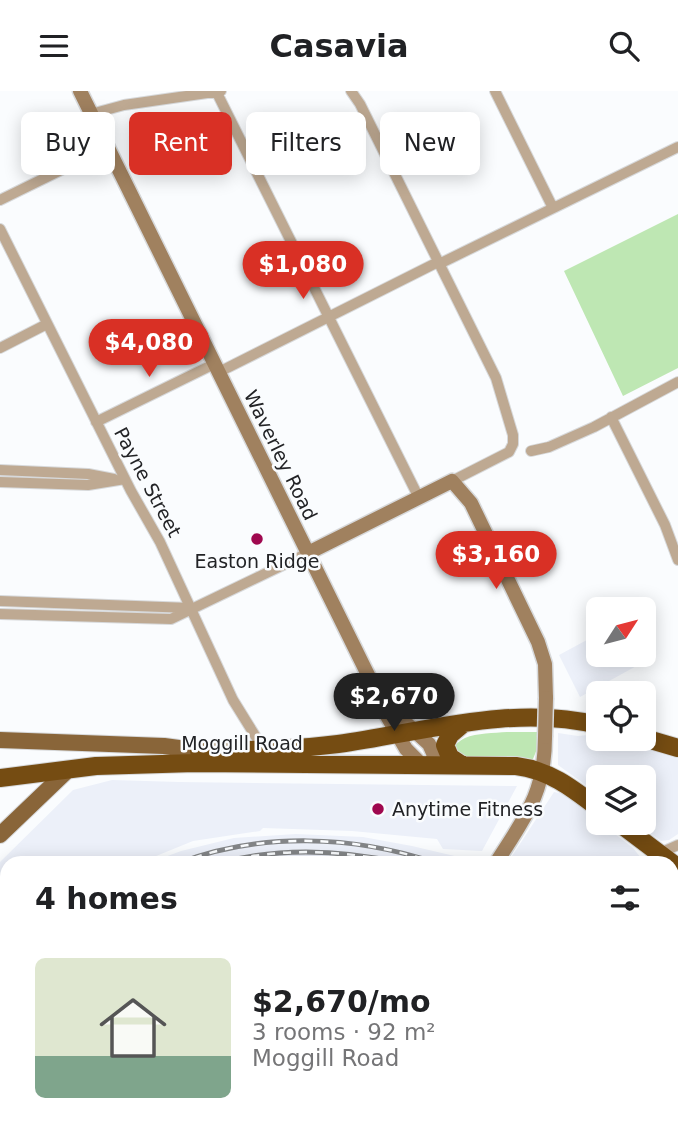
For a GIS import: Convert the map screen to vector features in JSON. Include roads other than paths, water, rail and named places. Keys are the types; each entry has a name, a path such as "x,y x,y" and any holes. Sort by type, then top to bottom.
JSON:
{"highway":[{"name":"Moggill Road","path":"0,766 154,753 264,750 357,741 464,724 534,717 586,723"},
{"path":"461,765 450,757 445,745 451,734 464,724"},
{"path":"656,742 678,748"},
{"name":"Moggill Road","path":"0,778 96,766 195,763 516,766 543,772 586,799"},
{"path":"635,835 663,856"}],"main road":[{"name":"Moggill Road","path":"0,740 164,746 201,751"},
{"path":"0,835 69,769"}],"street":[{"name":"Waverley Road","path":"80,91 90,112"},
{"path":"98,112 124,105 218,91 419,498"},
{"path":"0,614 166,620 173,618 507,453 513,444 513,435 496,378 360,104 351,91"},
{"path":"357,91 360,104"},
{"path":"495,91 552,208"},
{"path":"96,422 328,318 678,147"},
{"name":"Waverley Road","path":"115,161 373,685 378,701 406,732 432,749 434,758 426,764 408,751 406,732 373,685"},
{"path":"0,200 51,175"},
{"name":"Payne Street","path":"0,229 96,422 121,479 160,542 210,652 264,750"},
{"path":"0,348 47,324"},
{"path":"531,451 553,446 678,382"},
{"path":"611,417 665,525 678,560"},
{"path":"0,470 88,474 121,479"},
{"path":"0,482 88,485 121,479"},
{"path":"452,481 471,503 538,642 545,664 543,772 529,811 500,856"},
{"path":"665,525 678,542"},
{"path":"0,601 191,608"},
{"path":"357,741 378,725 378,701"}],"railway":[{"path":"201,856 242,846 307,841 373,847 412,856"},
{"path":"254,856 310,852 362,856"}],"place":[{"name":"Easton Ridge","path":"257,539"},
{"name":"Anytime Fitness","path":"378,809"}]}
